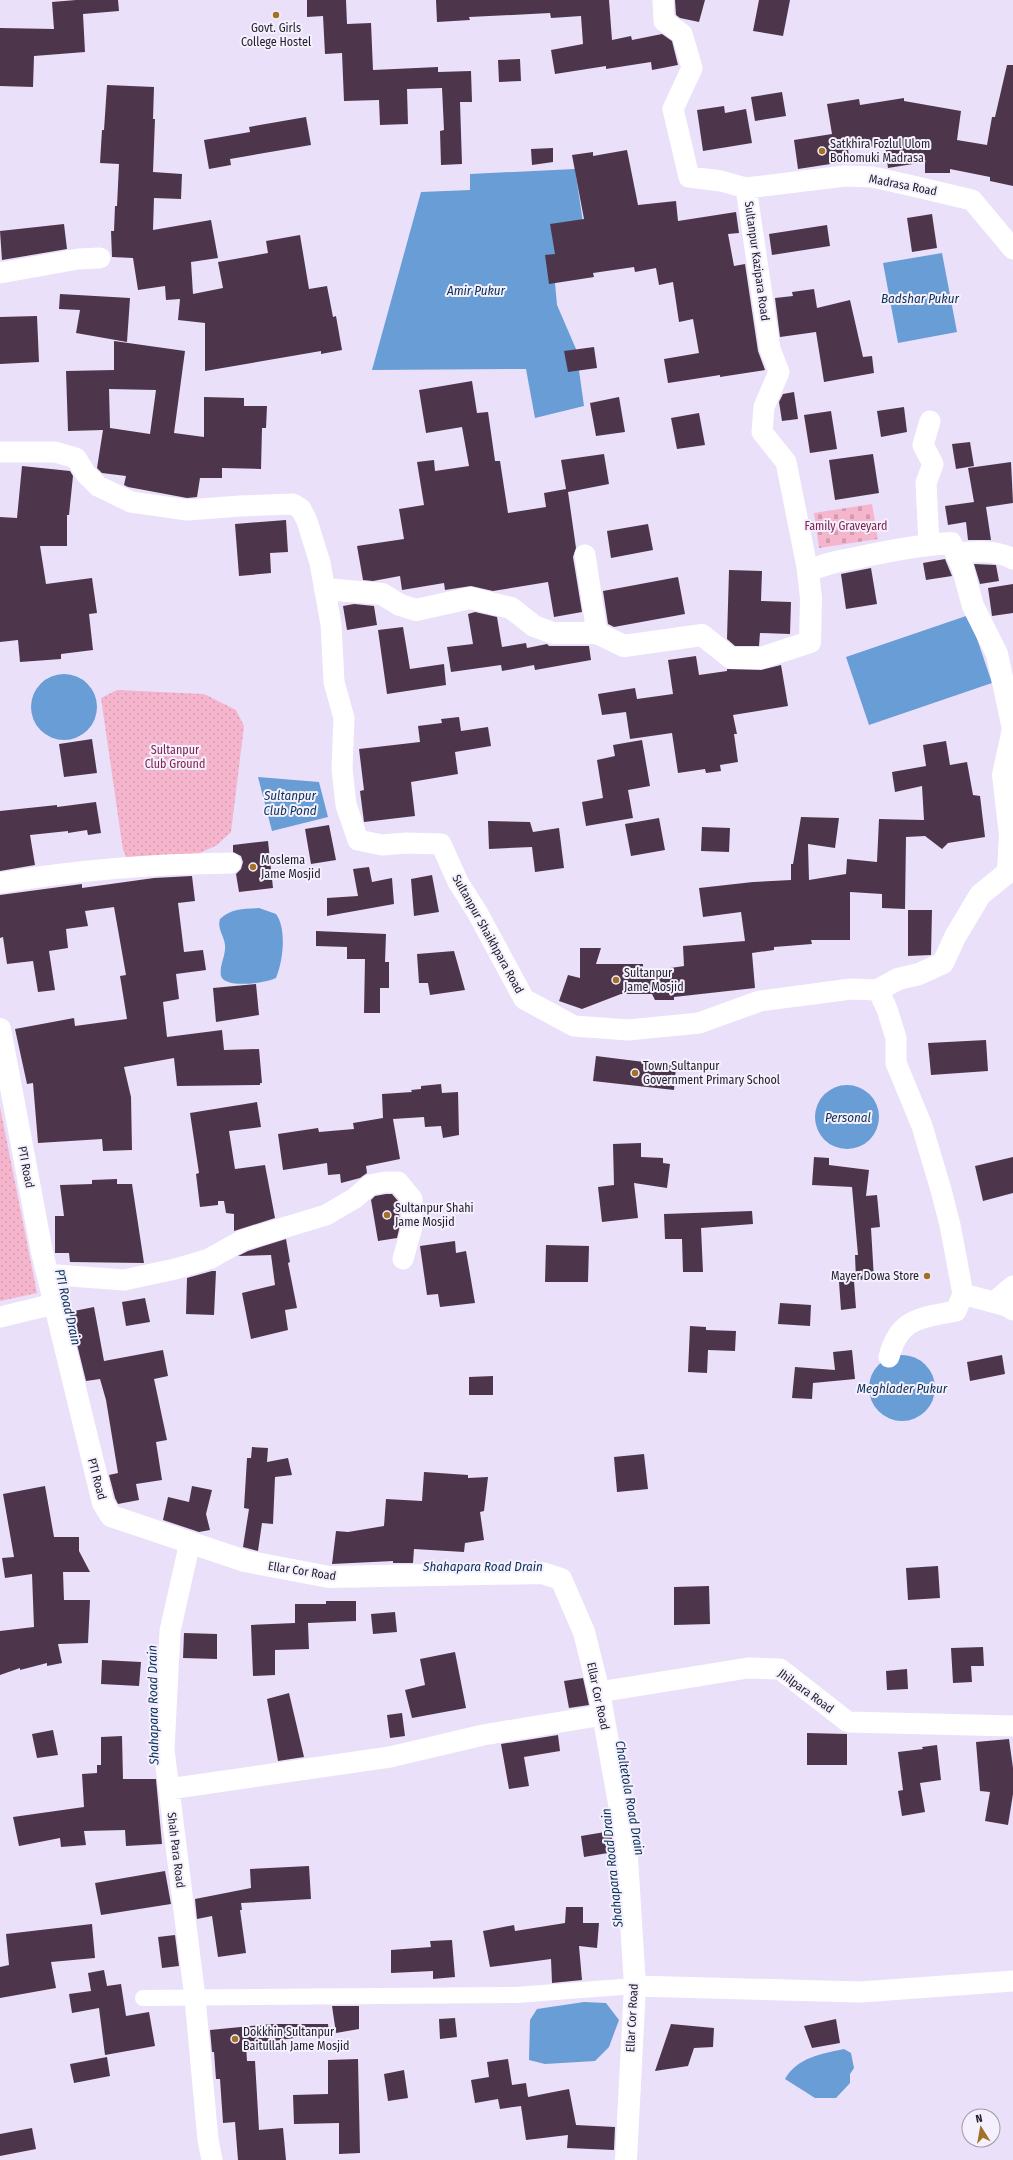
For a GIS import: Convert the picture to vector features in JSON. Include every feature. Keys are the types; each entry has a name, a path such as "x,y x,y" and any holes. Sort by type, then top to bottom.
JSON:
{"main road":[{"path":"324,589 382,594 400,605 416,610 470,598 511,608 534,626 553,633 597,633 624,646 702,635 731,658 761,658 810,642 811,598 808,572 830,563 929,544 951,543 956,553 974,606 997,654 1013,729 1003,775 1010,835 1008,872 980,895 955,937 943,963 919,974 898,979 878,990"},
{"name":"PTI Road","path":"0,1029 54,1304 103,1503 111,1516 245,1561"},
{"name":"Ellar Cor Road","path":"245,1561 329,1577 542,1573 561,1579 584,1632 598,1692 626,1842 634,1986 626,2160"}],"street":[{"name":"Sultanpur Kazipara Road","path":"663,0 664,21 682,34 692,68 672,109 689,178 722,181 746,188 770,349 779,372 764,407 762,432 786,462 808,572"},
{"name":"Madrasa Road","path":"746,188 844,176 873,178 917,186 972,200 1013,249"},
{"path":"0,273 78,259 100,258"},
{"path":"929,544 926,483 933,464 923,445 930,421"},
{"name":"Sultanpur Shaikhpara Road","path":"0,452 55,452 76,458 86,474 98,486 131,502 187,510 294,504 302,510 320,563 331,624 334,682 344,718 342,769 346,805 358,840 382,845 406,843 441,844 458,882 477,912 524,999 574,1026 628,1030 699,1023 760,1001 851,989 878,990"},
{"path":"956,553 987,551 1001,553 1013,559"},
{"path":"585,555 597,633"},
{"path":"0,883 46,876 190,864 231,863"},
{"path":"878,990 887,1009 896,1038 896,1062 922,1126 941,1190 950,1224 963,1294 956,1312 914,1320 902,1331 892,1346 889,1356"},
{"path":"48,1276 57,1275 124,1280 175,1269 209,1259 243,1240 326,1215 355,1198 370,1185 385,1182 398,1182 412,1199 412,1227 403,1259"},
{"path":"994,1302 1013,1286"},
{"path":"963,1294 1007,1306 1013,1310"},
{"path":"0,1317 54,1304"},
{"name":"Shah Para Road","path":"190,1542 170,1631 164,1750 195,1998 208,2140 212,2160"},
{"name":"Jhilpara Road","path":"598,1692 748,1668 780,1669 848,1722 1013,1726"},
{"path":"168,1789 390,1758 483,1735 602,1715"},
{"path":"144,1998 516,1995 634,1986 861,1992 1013,1981"}],"green space":[{"name":"Family Graveyard","path":"872,504 878,539 819,548 814,513"},
{"name":"Sultanpur Club Ground","path":"117,690 204,694 236,710 244,726 231,832 217,845 198,854 129,862 123,850 101,698"},
{"path":"0,1107 37,1293 0,1301"}],"water":[{"name":"Amir Pukur","path":"575,169 584,229 554,272 557,305 576,349 584,406 535,418 526,369 372,370 421,192 470,190 470,174"},
{"name":"Badshar Pukur","path":"942,253 957,332 898,343 883,263"},
{"path":"969,615 992,683 869,725 846,657"},
{"path":"64,674 77,676 87,684 95,694 97,707 95,720 87,730 77,738 64,740 51,738 41,730 33,720 31,707 33,694 41,684 51,676"},
{"name":"Sultanpur Club Pond","path":"258,777 319,782 328,817 272,831"},
{"path":"259,908 276,914 282,928 282,954 276,978 264,982 246,984 238,984 224,980 221,976 221,972 225,945 219,926 220,919 224,915 233,911"},
{"name":"Personal","path":"841,1085 853,1085 870,1094 877,1105 879,1117 877,1129 870,1140 853,1149 841,1149 829,1144 820,1135 815,1123 815,1111 820,1099 829,1090"},
{"name":"Meghlader Pukur","path":"895,1355 909,1355 921,1360 930,1369 935,1381 933,1401 926,1412 909,1421 895,1421 883,1416 874,1407 869,1395 869,1381 874,1369 883,1360"},
{"path":"584,2002 606,2003 619,2020 609,2047 595,2061 545,2064 529,2060 530,2020 537,2009"},
{"path":"844,2049 851,2053 854,2068 850,2074 850,2083 836,2098 815,2098 785,2079 796,2066 803,2061 819,2055"}],"building":[{"path":"76,0 118,0 119,11 83,14 85,52 34,56 33,87 0,86 0,28 54,29 52,2"},
{"path":"307,0 346,0 347,24 371,23 373,70 438,67 438,72 471,71 472,102 460,102 462,164 441,165 440,131 444,130 442,88 407,89 408,124 380,125 379,100 344,101 342,53 325,54 323,16 307,17"},
{"path":"436,0 609,0 612,40 631,36 632,40 662,34 672,41 678,65 652,70 651,62 606,69 606,66 555,74 551,50 583,44 581,16 551,18 550,13 469,17 470,20 437,22"},
{"path":"675,0 705,0 699,22 680,18 676,15"},
{"path":"759,0 790,0 783,36 753,31"},
{"path":"520,59 521,81 499,82 498,60"},
{"path":"1007,65 1013,65 1013,186 990,181 990,177 950,169 950,173 925,173 925,162 888,168 885,145 848,150 850,161 798,169 794,140 832,134 827,104 859,99 860,105 904,98 904,101 961,111 957,140 987,145 992,117 995,117"},
{"path":"107,85 154,87 153,119 155,119 153,172 182,174 181,199 154,198 153,230 211,220 218,258 191,262 193,294 223,288 218,262 268,253 266,241 300,235 309,289 327,286 333,317 336,316 342,350 321,354 321,351 205,371 205,323 178,320 180,299 166,300 165,286 138,290 133,258 112,257 111,231 114,231 115,206 117,206 119,164 100,163"},
{"path":"782,92 786,116 755,121 751,97"},
{"path":"724,106 725,113 746,109 752,143 703,151 697,110"},
{"path":"306,117 311,145 230,159 231,165 209,169 204,140 250,132 249,127"},
{"path":"553,148 553,162 532,165 531,149"},
{"path":"627,150 638,205 676,201 678,221 736,212 739,233 728,234 734,266 745,264 758,351 765,370 668,383 664,359 699,353 693,319 679,322 673,282 659,285 656,268 635,272 634,267 593,273 594,277 549,284 545,255 555,254 550,224 584,219 572,155 593,152 593,156"},
{"path":"932,214 937,248 912,252 907,218"},
{"path":"64,224 67,249 2,260 0,231"},
{"path":"827,225 830,246 772,255 769,234"},
{"path":"814,289 817,308 850,300 863,357 872,356 874,373 824,382 816,332 780,337 775,298 793,296 792,292"},
{"path":"60,294 130,298 127,342 76,333 80,310 59,309"},
{"path":"37,316 39,362 0,364 0,317"},
{"path":"114,341 185,351 174,433 204,437 204,397 244,398 244,406 267,406 266,428 262,428 261,469 222,468 222,478 200,478 197,497 187,498 128,487 124,485 126,476 102,473 97,468 103,430 68,431 66,371 114,370","holes":["109,389 156,390 150,434 110,428"]},
{"path":"594,347 597,368 568,372 564,351"},
{"path":"472,381 477,413 488,412 495,461 500,461 508,513 546,507 544,493 566,489 561,460 604,454 609,484 568,492 576,548 573,557 582,612 554,617 548,582 493,591 471,586 445,590 444,583 402,590 400,576 373,581 363,580 357,546 404,539 399,509 424,505 417,462 434,460 435,471 469,466 462,427 426,433 419,390"},
{"path":"794,392 798,419 782,421 779,402 783,394"},
{"path":"619,397 625,432 596,436 590,403"},
{"path":"904,407 907,432 881,437 877,411"},
{"path":"831,411 837,449 810,453 804,415"},
{"path":"699,413 705,445 677,449 671,418"},
{"path":"970,442 974,466 956,469 952,444"},
{"path":"873,454 879,493 835,500 829,460"},
{"path":"1011,462 1013,503 986,507 991,540 968,540 966,522 948,525 945,506 974,502 968,468"},
{"path":"22,466 70,471 73,476 69,515 67,515 67,546 40,546 46,584 92,578 97,613 89,614 93,650 61,654 61,659 20,662 18,640 0,642 0,517 17,518"},
{"path":"286,520 288,552 270,553 271,573 239,576 235,524"},
{"path":"648,524 653,550 611,558 607,531"},
{"path":"945,559 952,576 926,580 923,563"},
{"path":"974,564 996,565 999,581 980,584"},
{"path":"871,568 877,604 846,609 841,574"},
{"path":"729,570 762,571 761,601 791,602 790,634 760,633 759,646 735,646 727,639"},
{"path":"678,577 685,614 614,627 608,624 603,591"},
{"path":"1013,584 1013,613 992,616 988,588"},
{"path":"354,604 374,606 377,625 347,630 343,606"},
{"path":"475,612 497,617 502,647 526,643 527,648 547,644 549,646 589,646 591,660 535,670 534,665 502,671 501,665 451,672 447,647 473,644 468,614"},
{"path":"403,627 410,669 444,664 446,685 387,694 378,630"},
{"path":"696,656 699,675 727,671 727,669 761,670 781,665 788,706 733,715 737,734 734,734 738,762 720,765 721,771 706,773 705,769 678,773 672,733 630,739 626,712 602,715 598,694 635,688 637,699 673,694 668,660"},
{"path":"459,717 461,731 488,727 491,746 455,752 458,774 411,782 415,816 364,822 360,791 364,790 359,749 420,742 418,726 442,723 441,719"},
{"path":"92,739 97,773 64,777 59,744"},
{"path":"642,740 650,786 628,790 633,818 586,826 582,802 603,798 597,760 615,756 613,745"},
{"path":"946,741 950,765 967,762 973,795 980,796 985,837 948,843 942,849 925,836 906,837 905,909 882,908 882,894 850,892 850,940 811,940 812,944 774,947 774,950 752,953 755,988 674,997 674,1000 655,1000 652,994 621,994 582,1009 559,1001 568,975 580,978 580,948 601,948 596,964 643,964 643,972 684,966 683,946 745,941 741,912 703,917 699,888 753,882 791,880 791,864 793,864 801,817 839,818 835,848 808,844 809,880 846,874 847,859 877,862 879,819 924,820 922,786 895,792 892,772 926,766 923,745"},
{"path":"96,802 101,833 88,835 87,830 68,833 68,831 30,835 35,865 0,871 0,811 57,805 57,807"},
{"path":"659,818 665,850 631,856 625,824"},
{"path":"488,821 530,822 533,832 559,828 564,868 535,872 532,847 489,849"},
{"path":"329,825 336,860 311,864 305,829"},
{"path":"702,827 730,828 729,852 701,851"},
{"name":"Moslema Jame Mosjid","path":"268,841 273,888 239,892 236,874 241,869 243,862 241,856 233,852 233,845"},
{"path":"369,867 372,882 392,878 394,904 327,916 327,898 358,896 353,869"},
{"path":"432,875 439,912 414,916 411,879"},
{"path":"192,876 195,901 178,903 184,952 203,950 206,970 176,974 179,999 163,1002 167,1037 222,1030 224,1050 259,1049 262,1083 260,1083 260,1085 177,1086 174,1058 124,1067 131,1097 132,1150 103,1151 102,1139 38,1143 33,1083 27,1084 15,1029 74,1018 75,1026 127,1019 120,976 126,975 114,907 85,911 88,926 66,929 68,948 49,951 55,990 38,992 33,961 7,964 3,937 0,938 0,895 82,884 82,888 154,878"},
{"path":"908,910 932,910 931,955 908,956"},
{"path":"316,931 386,934 385,962 389,962 389,988 380,988 380,1013 364,1013 365,959 347,959 347,947 316,946"},
{"path":"454,951 465,990 430,995 428,983 419,983 417,954"},
{"path":"256,984 259,1015 216,1022 213,988"},
{"path":"986,1040 988,1071 931,1075 928,1043"},
{"name":"Town Sultanpur Government Primary School","path":"596,1056 676,1066 674,1090 593,1081"},
{"path":"441,1084 442,1093 458,1092 459,1135 443,1138 441,1126 425,1127 424,1117 393,1119 400,1159 366,1166 367,1173 360,1178 341,1183 340,1174 328,1175 327,1163 283,1170 278,1134 318,1128 319,1132 354,1129 353,1123 383,1118 382,1094 412,1092 411,1090 421,1089 421,1086"},
{"path":"257,1102 261,1127 229,1131 235,1169 265,1165 275,1218 234,1231 234,1214 226,1213 224,1201 218,1201 218,1205 200,1207 196,1174 199,1173 190,1113"},
{"path":"641,1143 641,1157 663,1158 663,1163 670,1164 667,1188 634,1183 638,1218 602,1222 598,1187 614,1185 613,1144"},
{"path":"814,1157 829,1158 829,1165 869,1170 866,1196 877,1195 880,1227 871,1228 874,1279 856,1280 855,1255 858,1255 852,1187 812,1185"},
{"path":"1013,1157 1013,1193 983,1201 975,1166"},
{"path":"117,1179 117,1184 132,1184 144,1263 70,1262 69,1253 55,1253 55,1216 64,1216 60,1185 92,1184 92,1180"},
{"name":"Sultanpur Shahi Jame Mosjid","path":"392,1194 398,1201 400,1225 397,1238 378,1241 371,1200 375,1196"},
{"path":"752,1211 753,1224 701,1228 703,1272 683,1272 682,1239 665,1239 664,1214"},
{"path":"286,1239 290,1262 288,1263 297,1308 285,1310 288,1330 251,1339 242,1293 275,1285 271,1255 238,1256 248,1251"},
{"path":"455,1241 456,1253 466,1251 475,1303 440,1307 438,1294 427,1295 420,1246"},
{"path":"546,1245 589,1246 588,1282 545,1282"},
{"path":"216,1271 214,1315 186,1314 187,1278"},
{"path":"854,1281 856,1308 841,1310 839,1282"},
{"path":"145,1298 150,1322 126,1326 122,1302"},
{"path":"780,1303 811,1305 810,1326 778,1324"},
{"path":"94,1307 104,1361 163,1350 168,1376 154,1379 167,1440 156,1442 162,1480 136,1484 139,1500 118,1504 109,1475 118,1473 106,1400 100,1379 86,1381 69,1312"},
{"path":"690,1326 706,1327 706,1330 736,1331 735,1351 708,1350 707,1373 688,1372"},
{"path":"852,1350 855,1379 813,1383 812,1399 792,1398 795,1367 835,1370 833,1352"},
{"path":"1002,1355 1005,1374 970,1381 967,1362"},
{"path":"493,1376 493,1395 469,1395 469,1377"},
{"path":"252,1447 268,1448 267,1462 288,1458 292,1475 275,1477 273,1524 262,1523 258,1551 243,1547 249,1509 244,1508 247,1458 251,1458"},
{"path":"644,1454 648,1489 617,1492 614,1457"},
{"path":"424,1472 468,1475 468,1478 488,1477 484,1511 480,1512 484,1540 465,1543 464,1552 414,1549 413,1563 393,1563 393,1561 332,1564 336,1531 348,1532 384,1526 386,1499 422,1501"},
{"path":"45,1486 54,1537 79,1537 79,1551 90,1572 63,1572 64,1600 90,1600 88,1643 58,1644 62,1663 47,1666 47,1663 20,1670 20,1668 0,1675 0,1631 34,1627 32,1574 5,1578 2,1558 14,1557 3,1494"},
{"path":"192,1486 212,1490 206,1514 210,1530 199,1532 163,1520 168,1497 189,1502"},
{"path":"938,1566 940,1598 908,1600 906,1568"},
{"path":"709,1586 710,1624 674,1625 674,1587"},
{"path":"326,1601 356,1601 356,1621 308,1623 309,1649 275,1650 275,1675 253,1676 251,1625 295,1623 295,1604 326,1604"},
{"path":"395,1612 397,1632 373,1634 371,1614"},
{"path":"184,1633 217,1634 217,1659 183,1658"},
{"path":"983,1647 984,1666 971,1666 972,1682 953,1683 951,1648"},
{"path":"455,1652 466,1708 412,1718 405,1690 425,1685 420,1659"},
{"path":"102,1660 141,1662 139,1686 101,1684"},
{"path":"907,1669 908,1689 887,1690 886,1671"},
{"path":"583,1678 589,1705 569,1708 564,1681"},
{"path":"289,1693 304,1757 278,1761 267,1699"},
{"path":"402,1713 405,1736 390,1738 387,1715"},
{"path":"53,1730 58,1755 37,1758 32,1734"},
{"path":"807,1733 847,1734 847,1765 807,1765"},
{"path":"558,1735 560,1751 524,1757 529,1786 509,1789 501,1744"},
{"path":"122,1736 123,1779 156,1779 162,1844 126,1846 125,1830 84,1831 86,1845 61,1847 60,1838 19,1846 13,1817 84,1807 82,1774 97,1773 97,1765 101,1765 101,1737"},
{"path":"1009,1739 1013,1768 1013,1794 1008,1825 985,1821 990,1792 980,1791 976,1742"},
{"path":"937,1745 941,1780 920,1783 925,1812 902,1816 898,1791 903,1790 898,1752 923,1749 922,1747"},
{"path":"611,1831 614,1852 584,1857 581,1836"},
{"path":"309,1866 311,1899 241,1903 242,1910 240,1910 246,1953 218,1957 212,1916 197,1919 195,1899 251,1888 250,1869"},
{"path":"165,1871 171,1904 101,1915 95,1883"},
{"path":"566,1907 583,1907 583,1923 599,1923 597,1948 579,1946 582,1980 552,1983 551,1959 490,1967 483,1931 514,1925 515,1931 565,1923"},
{"path":"92,1924 95,1958 51,1962 56,1988 0,1998 0,1967 9,1965 6,1934"},
{"path":"175,1935 179,1966 162,1968 158,1937"},
{"path":"452,1940 455,1977 433,1979 433,1971 391,1973 391,1950 431,1947 430,1941"},
{"path":"104,1970 107,1986 121,1984 126,2016 149,2012 155,2046 105,2055 99,2008 72,2013 69,1994 91,1991 88,1973"},
{"path":"332,2006 359,2006 359,2029 336,2033"},
{"path":"455,2018 457,2037 440,2039 439,2019"},
{"path":"836,2019 840,2043 812,2048 804,2026"},
{"path":"272,2024 328,2024 329,2033 246,2045 247,2061 255,2061 259,2130 283,2128 286,2160 238,2160 235,2122 223,2123 220,2079 216,2079 214,2052 212,2052 210,2030"},
{"path":"671,2024 714,2028 713,2047 694,2048 688,2066 655,2071"},
{"path":"107,2057 110,2076 74,2083 70,2064"},
{"path":"358,2059 360,2153 339,2154 339,2123 294,2124 293,2095 328,2094 328,2060"},
{"path":"508,2059 512,2085 526,2083 528,2097 569,2089 576,2125 615,2127 614,2150 567,2148 568,2135 526,2140 521,2106 500,2109 498,2099 475,2103 471,2080 489,2077 487,2062"},
{"path":"404,2070 408,2098 388,2101 384,2074"},
{"path":"32,2128 36,2149 0,2156 0,2134"}],"place":[{"name":"Govt. Girls College Hostel","path":"276,15"},
{"name":"Satkhira Fozlul Ulom Bohomuki Madrasa","path":"822,151"},
{"name":"Moslema Jame Mosjid","path":"253,867"},
{"name":"Sultanpur Jame Mosjid","path":"616,980"},
{"name":"Town Sultanpur Government Primary School","path":"635,1073"},
{"name":"Sultanpur Shahi Jame Mosjid","path":"387,1215"},
{"name":"Mayer Dowa Store","path":"927,1276"},
{"name":"Dokkhin Sultanpur Baitullah Jame Mosjid","path":"235,2039"}],"water label":[{"name":"PTI Road Drain","path":"68,1307"},
{"name":"Shahapara Road Drain","path":"483,1566"},
{"name":"Shahapara Road Drain","path":"153,1705"},
{"name":"Chaltetola Road Drain","path":"630,1798"},
{"name":"Shahapara Road Drain","path":"612,1868"}]}
